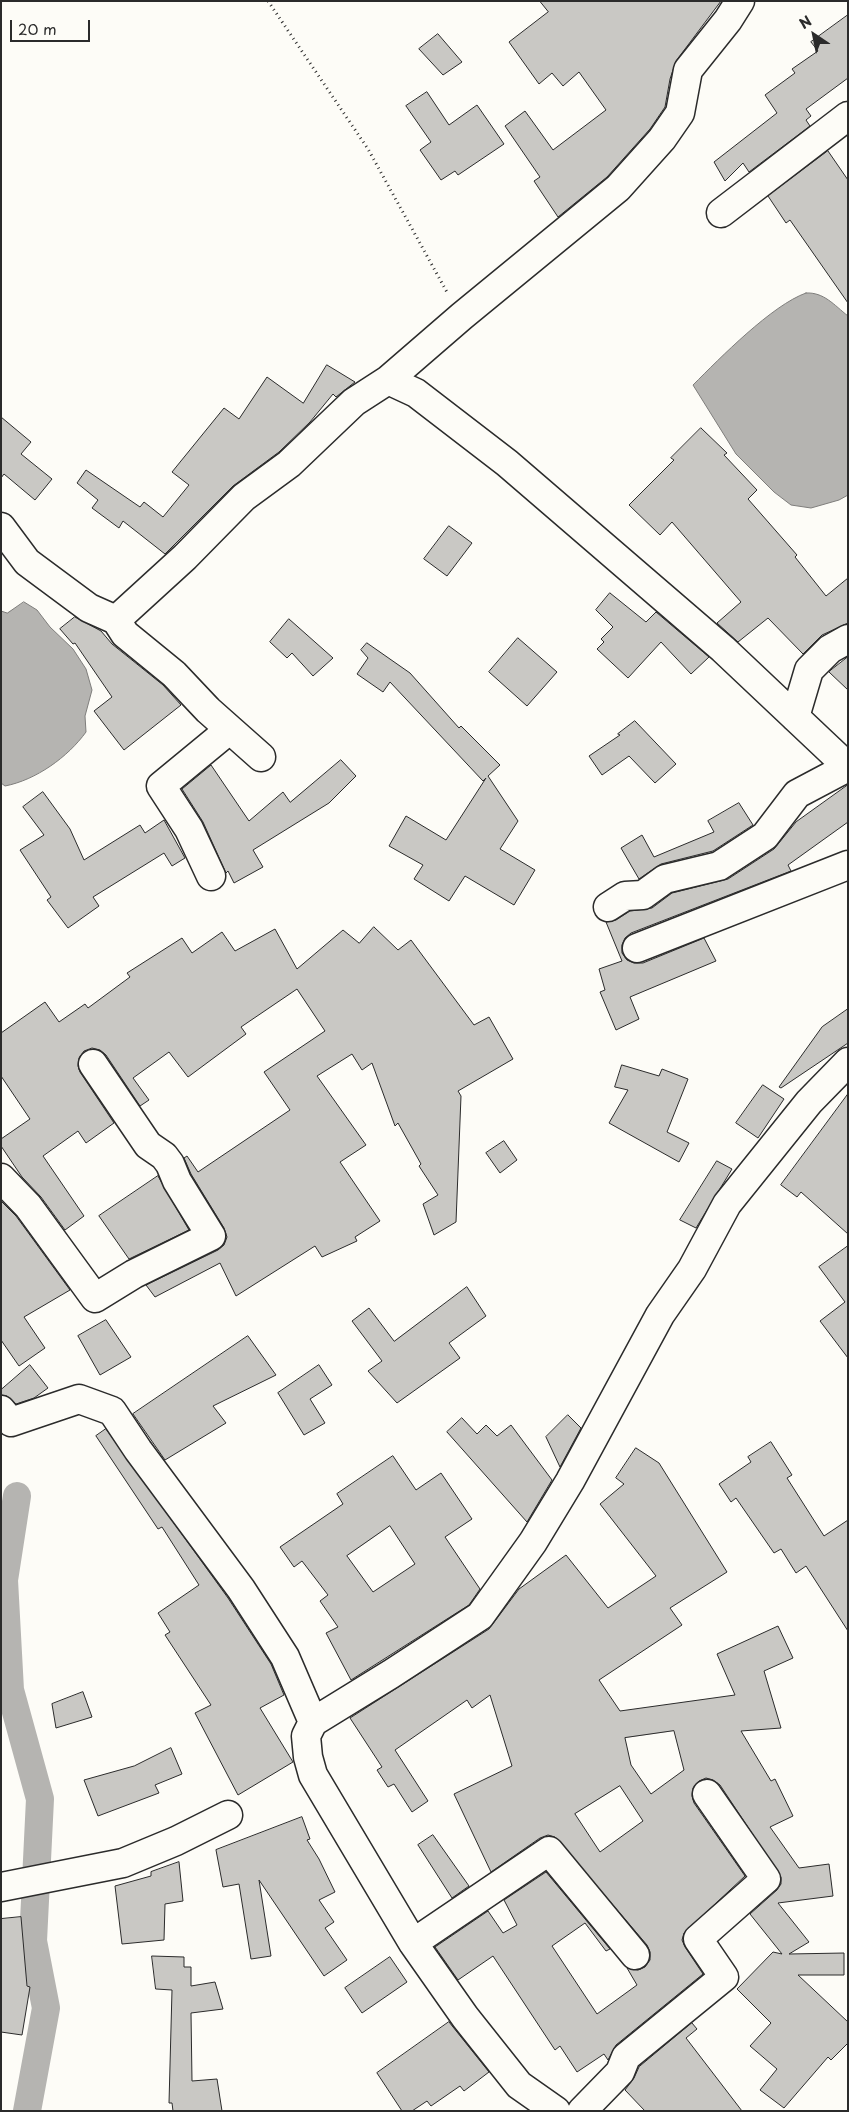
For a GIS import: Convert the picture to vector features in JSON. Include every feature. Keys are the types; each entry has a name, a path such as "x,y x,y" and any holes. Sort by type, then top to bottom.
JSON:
{"street":[{"path":"116,620 185,557 244,497 289,464 354,402 388,380 462,316 618,188 662,140 680,113 688,70 728,20 740,1"},
{"path":"721,213 848,116"},
{"path":"388,380 416,393 507,463 723,649 848,767 797,794 765,836 719,866 665,879 644,895 625,896 608,907"},
{"path":"1,527 27,562 89,608 116,620 125,634 174,674 229,730 261,757"},
{"path":"795,717 809,670 830,649 848,639"},
{"path":"212,876 188,829 161,786 229,730"},
{"path":"637,948 848,865"},
{"path":"556,2111 518,2085 465,2017 413,1943 313,1775 308,1756 306,1736 313,1722 480,1616 533,1542 570,1481 660,1315 692,1269 727,1204 809,1102 848,1062"},
{"path":"1,1178 28,1206 95,1298 134,1274 211,1236 177,1181 170,1164 164,1156 148,1145 93,1064"},
{"path":"1,1410 11,1422 79,1399 112,1411 138,1450 241,1589 266,1627 285,1657 313,1722"},
{"path":"582,2111 620,2072 626,2057 724,1977 698,1939 766,1879 707,1794"},
{"path":"10,1884 123,1863 176,1841 228,1815"},
{"path":"413,1943 549,1851 635,1955"}],"path":[{"path":"268,1 368,149 462,316"}],"shaded area":[{"path":"806,293 824,297 848,316 848,495 839,500 811,508 791,505 774,492 736,454 693,385 762,320 792,299"},
{"path":"24,602 37,610 50,627 73,649 86,669 92,690 85,716 86,732 79,741 61,758 40,773 5,786 1,783 1,611 7,613"}],"building":[{"path":"540,1 721,1 676,61 670,79 665,107 650,129 607,177 558,217 534,181 540,177 505,126 525,111 553,150 606,110 579,72 563,86 552,73 539,84 509,42 548,12"},
{"path":"848,15 848,78 806,109 811,116 806,120 810,126 749,172 743,163 725,181 714,162 777,113 765,95 795,73 792,69 818,51 811,42"},
{"path":"438,34 462,62 443,75 419,49"},
{"path":"427,92 449,125 477,105 504,144 458,175 455,171 441,180 420,150 431,142 406,106"},
{"path":"828,151 848,180 848,303 790,220 786,223 768,196"},
{"path":"327,365 355,382 336,397 333,394 310,422 279,452 233,486 165,554 123,521 119,528 92,508 98,500 77,483 86,470 140,507 144,502 163,517 189,485 172,472 224,408 239,419 267,377 303,403"},
{"path":"1,417 31,442 21,454 52,479 35,500 4,474 1,478"},
{"path":"701,428 727,453 724,455 757,490 748,499 797,555 795,557 826,596 848,578 848,623 822,635 803,654 768,618 738,642 717,623 741,602 672,522 660,535 629,505 674,460 671,458"},
{"path":"449,526 472,543 447,576 424,559"},
{"path":"610,593 646,622 656,612 709,657 691,674 661,642 628,678 597,649 604,642 601,639 613,627 596,610"},
{"path":"75,617 101,631 112,644 163,685 181,705 124,750 94,711 112,697 75,643 73,644 60,629"},
{"path":"289,619 333,658 313,676 292,653 287,658 270,642"},
{"path":"518,638 557,672 527,706 489,672"},
{"path":"367,643 410,673 459,728 461,726 500,765 488,776 518,821 500,849 535,870 514,905 465,876 449,901 414,879 423,865 389,846 406,816 446,840 486,778 483,781 390,682 383,692 357,674 368,658 361,650"},
{"path":"848,657 848,690 829,672"},
{"path":"635,721 676,764 655,783 629,756 602,775 589,756 620,735 618,734"},
{"path":"341,760 356,776 329,803 253,850 263,867 234,883 228,871 226,873 203,822 182,789 211,765 249,821 283,792 290,802"},
{"path":"848,785 848,822 788,865 791,871 631,933 625,938 622,945 622,953 627,960 634,963 643,963 704,938 716,961 630,997 639,1019 616,1030 600,992 605,990 599,969 622,961 606,922 616,920 630,911 652,908 672,893 728,879 774,849 796,822"},
{"path":"43,792 70,829 84,860 140,825 145,833 164,820 185,858 172,866 164,853 93,897 99,906 68,928 47,900 51,897 20,850 44,835 23,807"},
{"path":"739,803 753,825 713,851 661,864 639,879 621,848 642,835 654,857 714,832 708,821"},
{"path":"374,927 398,950 411,940 474,1025 489,1017 513,1059 458,1091 461,1096 456,1222 434,1235 423,1204 438,1195 419,1166 421,1164 398,1123 395,1126 372,1063 362,1070 352,1054 317,1076 366,1145 340,1162 380,1221 355,1237 357,1241 322,1257 315,1246 236,1296 220,1263 155,1297 146,1285 218,1250 224,1245 227,1237 224,1228 191,1174 184,1158 187,1156 198,1172 290,1110 264,1072 325,1031 297,989 241,1027 246,1034 188,1077 169,1052 133,1078 149,1100 140,1106 106,1055 100,1050 92,1048 84,1051 79,1058 78,1066 80,1072 114,1123 86,1143 78,1131 43,1156 84,1216 65,1230 41,1197 22,1177 1,1146 1,1139 30,1119 1,1076 1,1033 45,1002 59,1022 85,1004 88,1008 130,977 127,973 182,938 192,953 222,932 235,951 275,929 297,969 343,930 359,943"},
{"path":"848,1009 848,1043 781,1088 779,1087 822,1027"},
{"path":"622,1065 659,1076 662,1069 688,1079 667,1132 689,1143 679,1162 609,1123 628,1090 615,1087"},
{"path":"763,1085 784,1099 758,1138 736,1123"},
{"path":"848,1094 848,1234 801,1192 797,1197 781,1185"},
{"path":"504,1141 517,1160 500,1173 486,1153"},
{"path":"717,1161 732,1169 696,1228 680,1220"},
{"path":"158,1176 189,1230 129,1259 99,1216"},
{"path":"1,1201 16,1216 70,1290 24,1317 45,1348 19,1366 1,1340"},
{"path":"848,1246 848,1358 820,1321 845,1302 819,1267"},
{"path":"467,1287 486,1316 449,1343 460,1358 397,1403 368,1371 382,1361 352,1321 369,1308 394,1341"},
{"path":"106,1320 131,1357 100,1375 78,1336"},
{"path":"248,1336 276,1375 213,1406 226,1423 165,1460 133,1414"},
{"path":"30,1365 48,1388 34,1398 16,1404 7,1396 1,1395 1,1390"},
{"path":"319,1365 332,1385 310,1399 325,1423 304,1435 278,1393"},
{"path":"568,1415 581,1428 560,1467 546,1437"},
{"path":"462,1418 477,1434 486,1425 497,1436 511,1425 552,1480 527,1522 447,1432"},
{"path":"106,1429 228,1598 271,1664 284,1695 260,1708 293,1762 238,1795 195,1713 211,1705 165,1635 170,1632 158,1613 199,1585 162,1527 158,1529 96,1436"},
{"path":"771,1442 792,1475 787,1478 824,1536 848,1520 848,1631 806,1566 796,1573 781,1549 774,1553 736,1498 731,1502 719,1484 751,1462 748,1457"},
{"path":"636,1448 659,1463 727,1572 670,1608 682,1625 599,1680 620,1711 735,1695 717,1654 778,1626 793,1658 764,1671 781,1728 741,1731 771,1781 775,1779 793,1816 770,1827 799,1868 829,1864 833,1896 778,1903 809,1942 789,1954 844,1953 844,1975 798,1975 848,2022 848,2043 831,2060 828,2057 784,2108 760,2090 777,2069 750,2046 771,2023 737,1989 773,1952 782,1954 750,1914 777,1890 781,1884 781,1877 720,1785 706,1778 699,1781 693,1788 692,1796 694,1803 745,1876 684,1933 682,1940 685,1947 703,1974 616,2045 608,2060 604,2054 577,2072 560,2046 555,2050 493,1956 458,1980 435,1947 488,1911 503,1933 517,1925 504,1900 546,1872 610,1949 606,1951 585,1923 552,1946 597,2014 637,1985 627,1968 638,1970 645,1967 650,1960 650,1952 647,1945 555,1837 548,1835 540,1838 491,1872 454,1794 512,1766 490,1695 472,1708 467,1700 395,1750 428,1801 412,1812 394,1784 388,1787 377,1770 382,1767 350,1718 489,1629 519,1589 566,1555 608,1608 656,1576 600,1504 624,1484 616,1478","holes":["674,1731 684,1770 651,1794 631,1765 625,1738","620,1786 643,1821 600,1852 575,1814"]},
{"path":"393,1456 416,1490 441,1473 472,1519 445,1537 480,1589 469,1605 351,1680 326,1633 338,1627 320,1601 328,1595 302,1561 294,1567 280,1547 343,1504 337,1494","holes":["390,1526 415,1564 373,1592 347,1556"]},
{"path":"83,1692 92,1717 56,1728 52,1704"},
{"path":"171,1748 182,1774 155,1785 159,1793 98,1816 84,1780 134,1766"},
{"path":"302,1817 310,1839 307,1840 319,1859 335,1892 319,1900 334,1922 325,1928 347,1960 324,1976 259,1880 271,1956 251,1959 239,1884 223,1887 216,1850"},
{"path":"433,1835 469,1886 452,1898 418,1845"},
{"path":"179,1862 183,1901 165,1904 164,1940 122,1944 115,1886 151,1876 151,1872"},
{"path":"21,1917 27,1986 30,1987 22,2035 1,2032 1,1919"},
{"path":"152,1956 184,1957 184,1967 191,1967 191,1986 215,1982 223,2009 191,2013 192,2081 217,2079 222,2111 173,2111 172,2103 169,2103 172,1990 156,1989"},
{"path":"390,1957 407,1982 362,2013 345,1988"},
{"path":"449,2022 489,2072 464,2091 460,2086 431,2106 427,2101 412,2111 402,2111 377,2073"},
{"path":"692,2023 697,2029 686,2038 742,2111 645,2111 625,2090 639,2067"}],"waterway":[{"path":"17,1496 4,1580 10,1690 40,1799 33,1941 46,2008 27,2111"}]}
